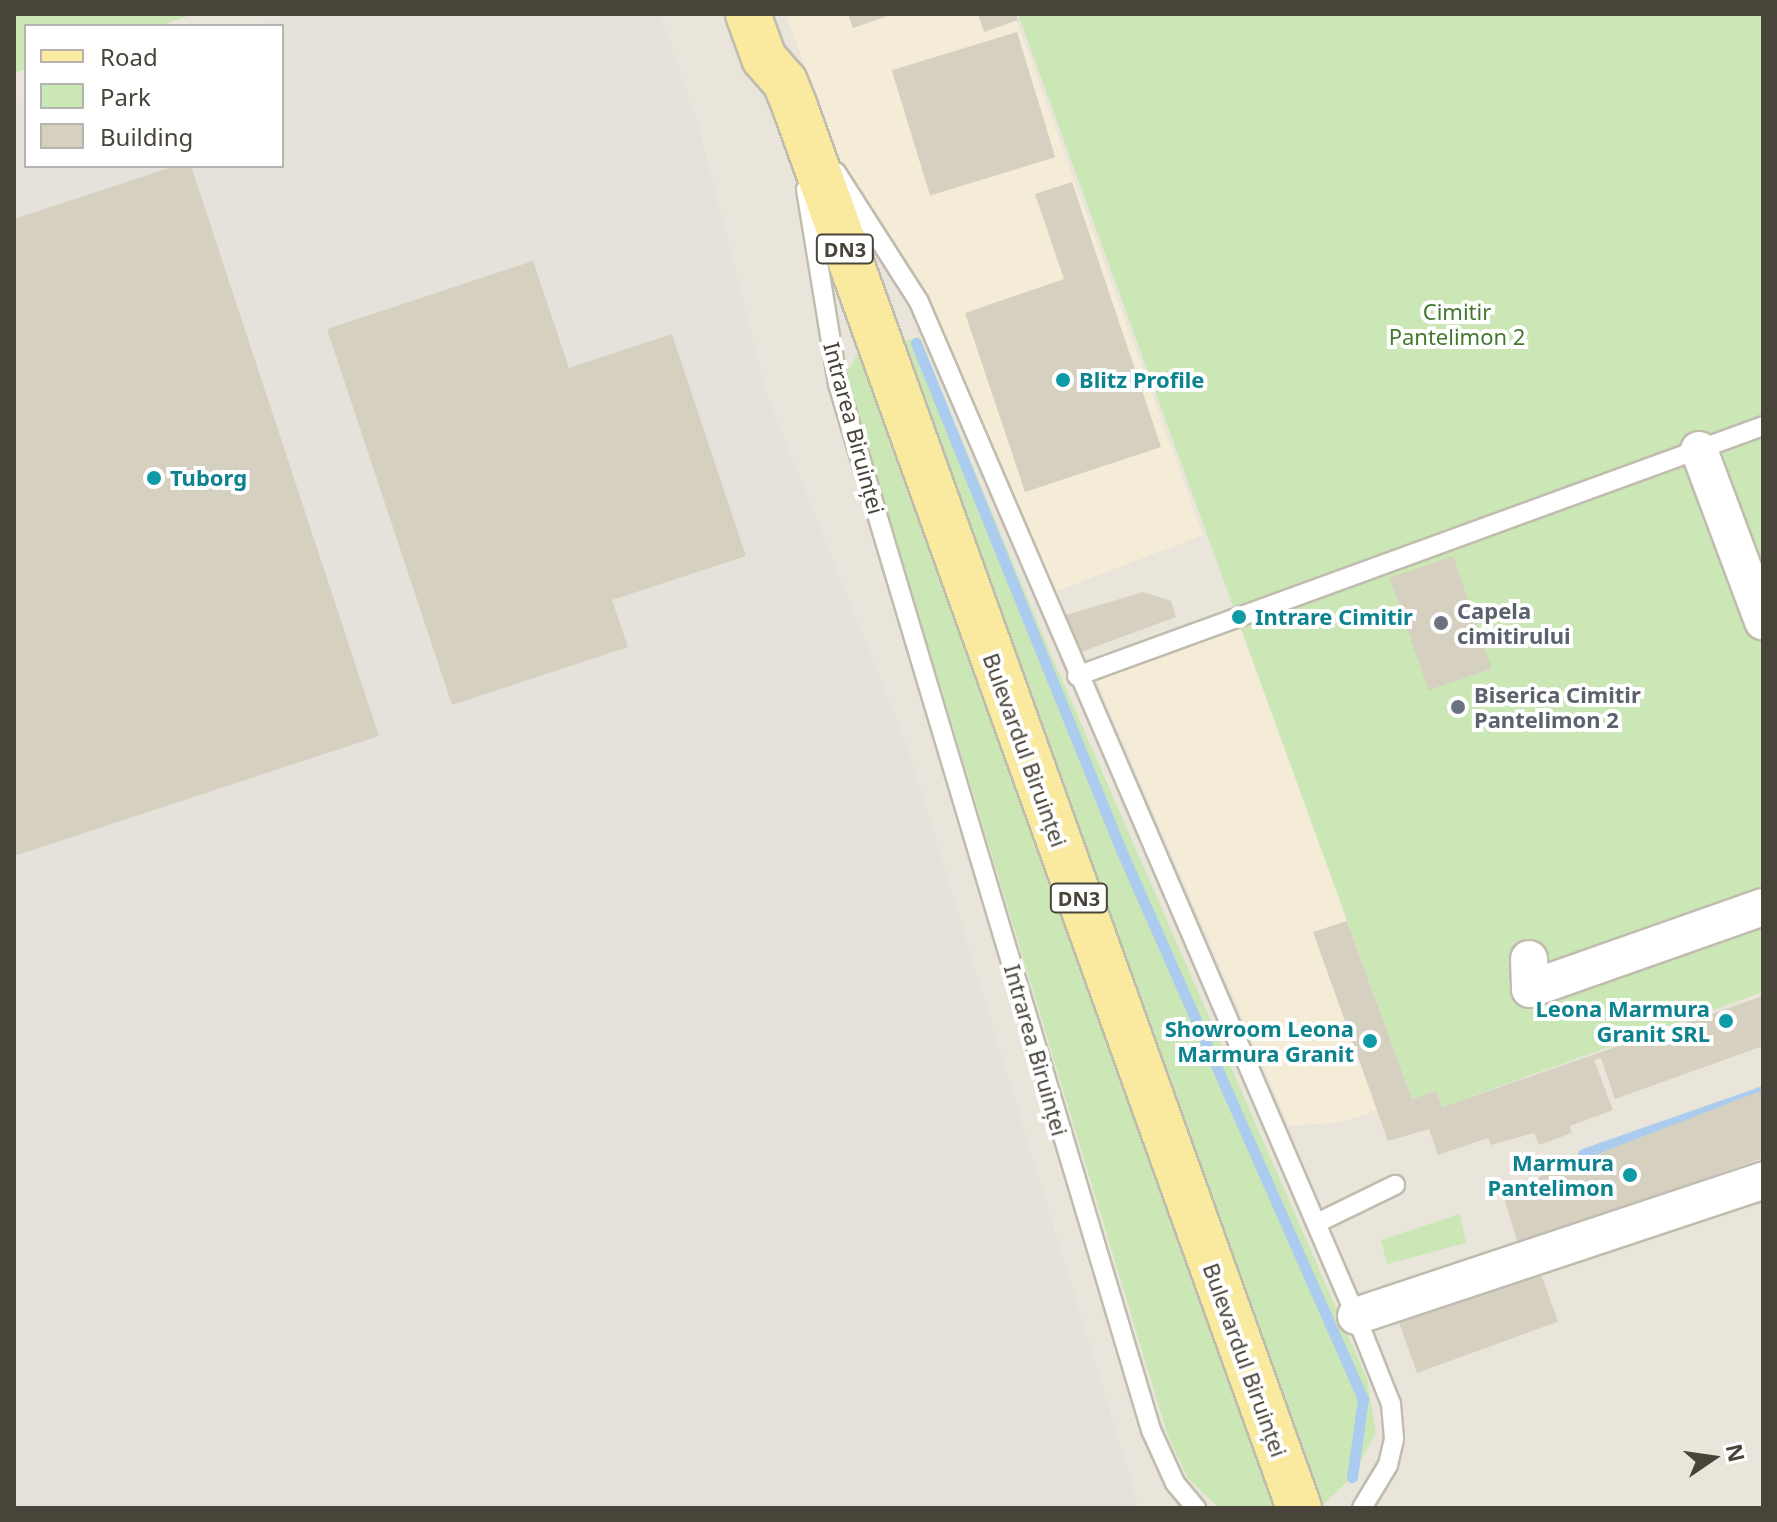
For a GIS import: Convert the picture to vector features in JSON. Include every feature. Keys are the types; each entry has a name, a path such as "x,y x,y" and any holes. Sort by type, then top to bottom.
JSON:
{"main road":[{"name":"Bulevardul Biruinței","path":"748,14 764,58 790,95 1299,1508"},
{"name":"Bulevardul Biruinței","path":"775,14 788,50 790,95"}],"street":[{"path":"1699,450 1763,621"},
{"path":"1529,959 1530,989 1763,907"},
{"path":"1356,1316 1763,1181"}],"lane":[{"path":"790,95 919,302 1077,676 1356,1316 1391,1404 1394,1439 1388,1465 1362,1508"},
{"name":"Intrarea Biruinței","path":"790,95 838,384 1151,1430 1175,1483 1196,1508"},
{"path":"1077,676 1763,426"},
{"path":"1317,1223 1395,1185"}],"shaded area":[{"path":"14,14 291,14 260,24 24,24 24,101 14,104"},
{"path":"291,14 661,14 700,129 768,395 908,746 1140,1508 14,1508 14,104 24,101 24,168 284,168 284,24 260,24"},
{"path":"661,14 1763,14 1763,1508 1140,1508 908,746 768,395 700,129"},
{"path":"786,14 1014,14 1203,535 1054,592 934,309 839,159"},
{"path":"1239,625 1412,1099 1341,1122 1289,1126 1096,679"}],"green space":[{"path":"14,14 195,14 164,24 24,24 24,70 14,73"},
{"name":"Cimitir Pantelimon 2","path":"1018,14 1763,14 1763,992 1442,1107 1436,1091 1412,1099"},
{"path":"919,337 1050,652 1367,1379 1376,1432 1352,1477 1326,1502 1312,1508 1219,1508 1188,1478 1168,1436 846,374 858,353"},
{"path":"1460,1214 1466,1243 1387,1264 1381,1240"}],"building":[{"path":"848,14 891,14 891,15 853,28"},
{"path":"978,14 1016,14 1018,20 984,32"},
{"path":"1017,32 1055,157 930,196 892,70"},
{"name":"Tuborg","path":"169,168 192,168 379,736 14,856 14,219"},
{"name":"Blitz Profile","path":"1072,182 1161,447 1025,492 965,313 1064,279 1035,194"},
{"path":"533,261 569,368 672,334 746,556 612,600 628,647 452,705 327,329"},
{"name":"Capela cimitirului","path":"1453,556 1492,669 1428,690 1390,578"},
{"path":"1143,592 1171,601 1176,617 1081,652 1066,615"},
{"name":"Leona Marmura Granit SRL","path":"1347,921 1412,1099 1436,1091 1442,1107 1763,996 1763,1046 1615,1099 1601,1058 1594,1060 1613,1110 1570,1126 1572,1133 1539,1145 1534,1133 1491,1145 1488,1138 1438,1155 1429,1129 1388,1141 1313,932"},
{"name":"Marmura Pantelimon","path":"1763,1090 1763,1158 1518,1244 1502,1191"},
{"path":"1539,1269 1558,1322 1417,1373 1398,1320"}],"waterway":[{"path":"916,343 1121,850 1363,1399 1352,1477"},
{"path":"1583,1154 1763,1091"}],"place":[{"name":"Blitz Profile","path":"1063,380"},
{"name":"Tuborg","path":"154,478"},
{"name":"Intrare Cimitir","path":"1239,617"},
{"name":"Capela cimitirului","path":"1441,623"},
{"name":"Biserica Cimitir Pantelimon 2","path":"1458,707"},
{"name":"Leona Marmura Granit SRL","path":"1726,1021"},
{"name":"Showroom Leona Marmura Granit","path":"1370,1041"},
{"name":"Marmura Pantelimon","path":"1630,1175"}]}
